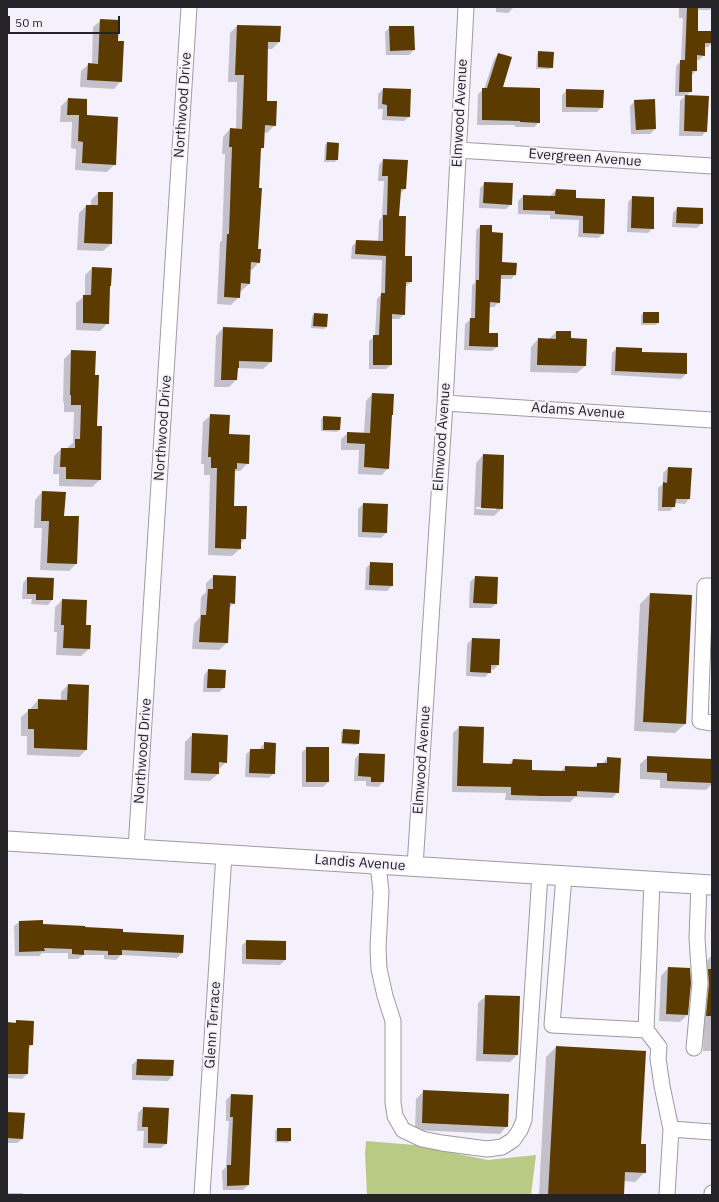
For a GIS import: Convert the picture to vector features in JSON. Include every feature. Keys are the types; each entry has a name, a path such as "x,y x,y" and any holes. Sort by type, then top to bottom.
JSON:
{"main road":[{"name":"Landis Avenue","path":"7,841 706,885"}],"street":[{"name":"Northwood Drive","path":"136,849 189,7"},
{"name":"Elmwood Avenue","path":"415,866 445,403 466,7"},
{"name":"Evergreen Avenue","path":"458,150 712,166"},
{"name":"Adams Avenue","path":"445,403 712,420"},
{"path":"712,586 705,586 700,721 712,723"},
{"name":"Glenn Terrace","path":"202,1195 224,854"},
{"path":"378,864 381,892 378,947 379,969 385,996 393,1021 392,1102 395,1116 403,1130 422,1139 442,1143 487,1148 502,1147 513,1140 520,1130 524,1120 540,874"},
{"path":"564,876 552,1025 646,1030"},
{"path":"652,881 646,1030 659,1047 658,1058 662,1086 671,1129 667,1195"},
{"path":"694,1048 700,982 697,938 706,885"},
{"path":"671,1129 712,1132"}],"green space":[{"path":"366,1141 415,1145 488,1160 536,1155 531,1195 367,1195 365,1153"}],"building":[{"path":"687,7 698,7 698,31 712,31 712,43 705,43 705,56 697,55 697,71 692,71 692,92 679,92 680,60 685,60"},
{"path":"100,19 119,20 118,41 124,41 122,82 87,80 88,63 98,64"},
{"path":"237,25 281,26 280,42 268,42 267,101 277,101 276,126 265,125 264,148 261,148 259,188 262,188 258,249 261,249 260,263 251,262 250,284 241,283 240,298 224,297 227,234 229,234 232,147 229,147 230,128 242,129 244,75 235,75"},
{"path":"389,26 414,26 415,50 390,51"},
{"path":"538,51 554,52 553,68 538,67"},
{"path":"498,53 512,57 503,87 540,88 540,123 482,120 482,88 487,88"},
{"path":"383,88 411,89 410,117 387,116 387,105 382,104"},
{"path":"566,89 604,90 603,108 566,107"},
{"path":"685,95 709,96 707,132 684,131"},
{"path":"68,98 87,99 87,115 118,117 116,165 82,163 83,142 78,141 79,115 67,115"},
{"path":"655,99 656,129 636,130 634,100"},
{"path":"327,142 339,143 338,160 326,160"},
{"path":"383,159 408,160 406,189 401,189 399,216 406,216 405,256 412,256 412,282 406,282 405,315 392,314 392,365 373,365 373,335 379,335 381,293 385,293 386,256 355,254 356,240 383,241 383,215 387,215 388,176 382,176"},
{"path":"484,182 513,183 512,205 483,203"},
{"path":"556,189 576,190 576,198 605,199 604,234 583,233 583,216 555,214 555,211 523,210 523,195 555,196"},
{"path":"98,192 113,192 112,244 84,243 86,205 98,205"},
{"path":"632,196 654,197 654,229 631,228"},
{"path":"677,207 703,208 703,224 676,223"},
{"path":"480,225 492,225 492,232 503,233 502,262 517,263 516,275 501,275 500,303 490,302 489,333 498,333 498,347 469,346 470,318 475,318 476,280 479,280"},
{"path":"92,267 112,268 109,324 83,323 83,295 91,295"},
{"path":"643,312 659,312 659,323 643,323"},
{"path":"314,313 328,314 327,327 313,326"},
{"path":"223,327 273,329 272,362 239,361 237,380 221,380"},
{"path":"556,331 571,331 571,338 587,339 586,366 537,365 538,338 556,339"},
{"path":"616,347 642,348 642,352 687,353 687,374 615,371"},
{"path":"71,350 96,351 95,375 99,375 97,426 102,426 101,480 66,479 66,467 60,467 61,448 75,448 75,439 80,439 81,405 71,405"},
{"path":"372,393 394,394 389,469 364,467 365,444 347,443 347,432 370,433"},
{"path":"210,414 230,415 229,434 250,435 249,464 237,463 237,469 235,469 234,506 247,506 246,539 241,539 241,549 215,548 217,468 211,468 211,457 208,457"},
{"path":"323,416 341,417 340,430 323,430"},
{"path":"483,454 504,455 503,509 481,508"},
{"path":"668,467 692,468 690,499 676,499 675,507 662,507 663,482 667,483"},
{"path":"42,491 66,492 64,516 79,516 77,564 47,563 49,521 41,521"},
{"path":"363,503 388,504 387,533 362,532"},
{"path":"370,562 393,563 393,586 369,585"},
{"path":"213,575 236,576 235,604 230,603 228,643 199,642 201,615 206,615 208,589 213,589"},
{"path":"475,576 498,577 497,604 473,603"},
{"path":"27,577 54,578 53,600 36,600 36,594 27,594"},
{"path":"650,593 692,595 686,724 643,722"},
{"path":"62,599 87,600 86,625 91,625 90,649 63,648 64,625 61,625"},
{"path":"472,638 500,639 499,665 491,665 491,673 470,672"},
{"path":"208,669 226,670 225,688 207,688"},
{"path":"68,684 89,685 87,750 34,748 34,729 28,729 28,709 38,709 38,699 67,700"},
{"path":"459,726 484,727 483,763 512,764 513,759 532,760 532,770 565,771 565,766 597,767 597,763 607,763 607,757 621,758 619,793 577,791 577,796 511,795 511,787 457,786"},
{"path":"343,729 360,730 359,744 342,743"},
{"path":"192,733 228,735 227,763 219,762 219,774 191,773"},
{"path":"264,742 276,743 275,774 249,773 250,749 264,749"},
{"path":"306,747 329,747 329,782 306,782"},
{"path":"359,753 385,754 384,782 371,782 371,777 358,776"},
{"path":"647,756 712,759 712,783 667,781 667,773 647,772"},
{"path":"43,920 43,924 123,929 123,932 184,935 183,953 122,950 122,955 108,955 108,951 84,950 84,955 72,954 72,949 44,948 45,951 19,952 19,921"},
{"path":"246,940 286,941 286,960 246,959"},
{"path":"668,967 690,968 691,983 688,1015 666,1014"},
{"path":"708,969 712,969 712,1016 706,1016 709,984"},
{"path":"485,995 520,996 518,1055 483,1054"},
{"path":"16,1020 34,1021 33,1045 29,1045 28,1074 7,1074 7,1022 16,1023"},
{"path":"556,1046 646,1051 641,1144 646,1144 646,1173 625,1172 624,1195 548,1195"},
{"path":"137,1059 174,1060 173,1076 136,1075"},
{"path":"423,1090 509,1094 508,1127 422,1123"},
{"path":"231,1094 253,1095 249,1185 227,1186 227,1165 231,1165 233,1117 230,1117"},
{"path":"143,1107 169,1108 167,1144 148,1143 148,1127 142,1127"},
{"path":"7,1112 25,1113 23,1139 7,1138"},
{"path":"277,1128 291,1128 291,1141 277,1141"}]}
